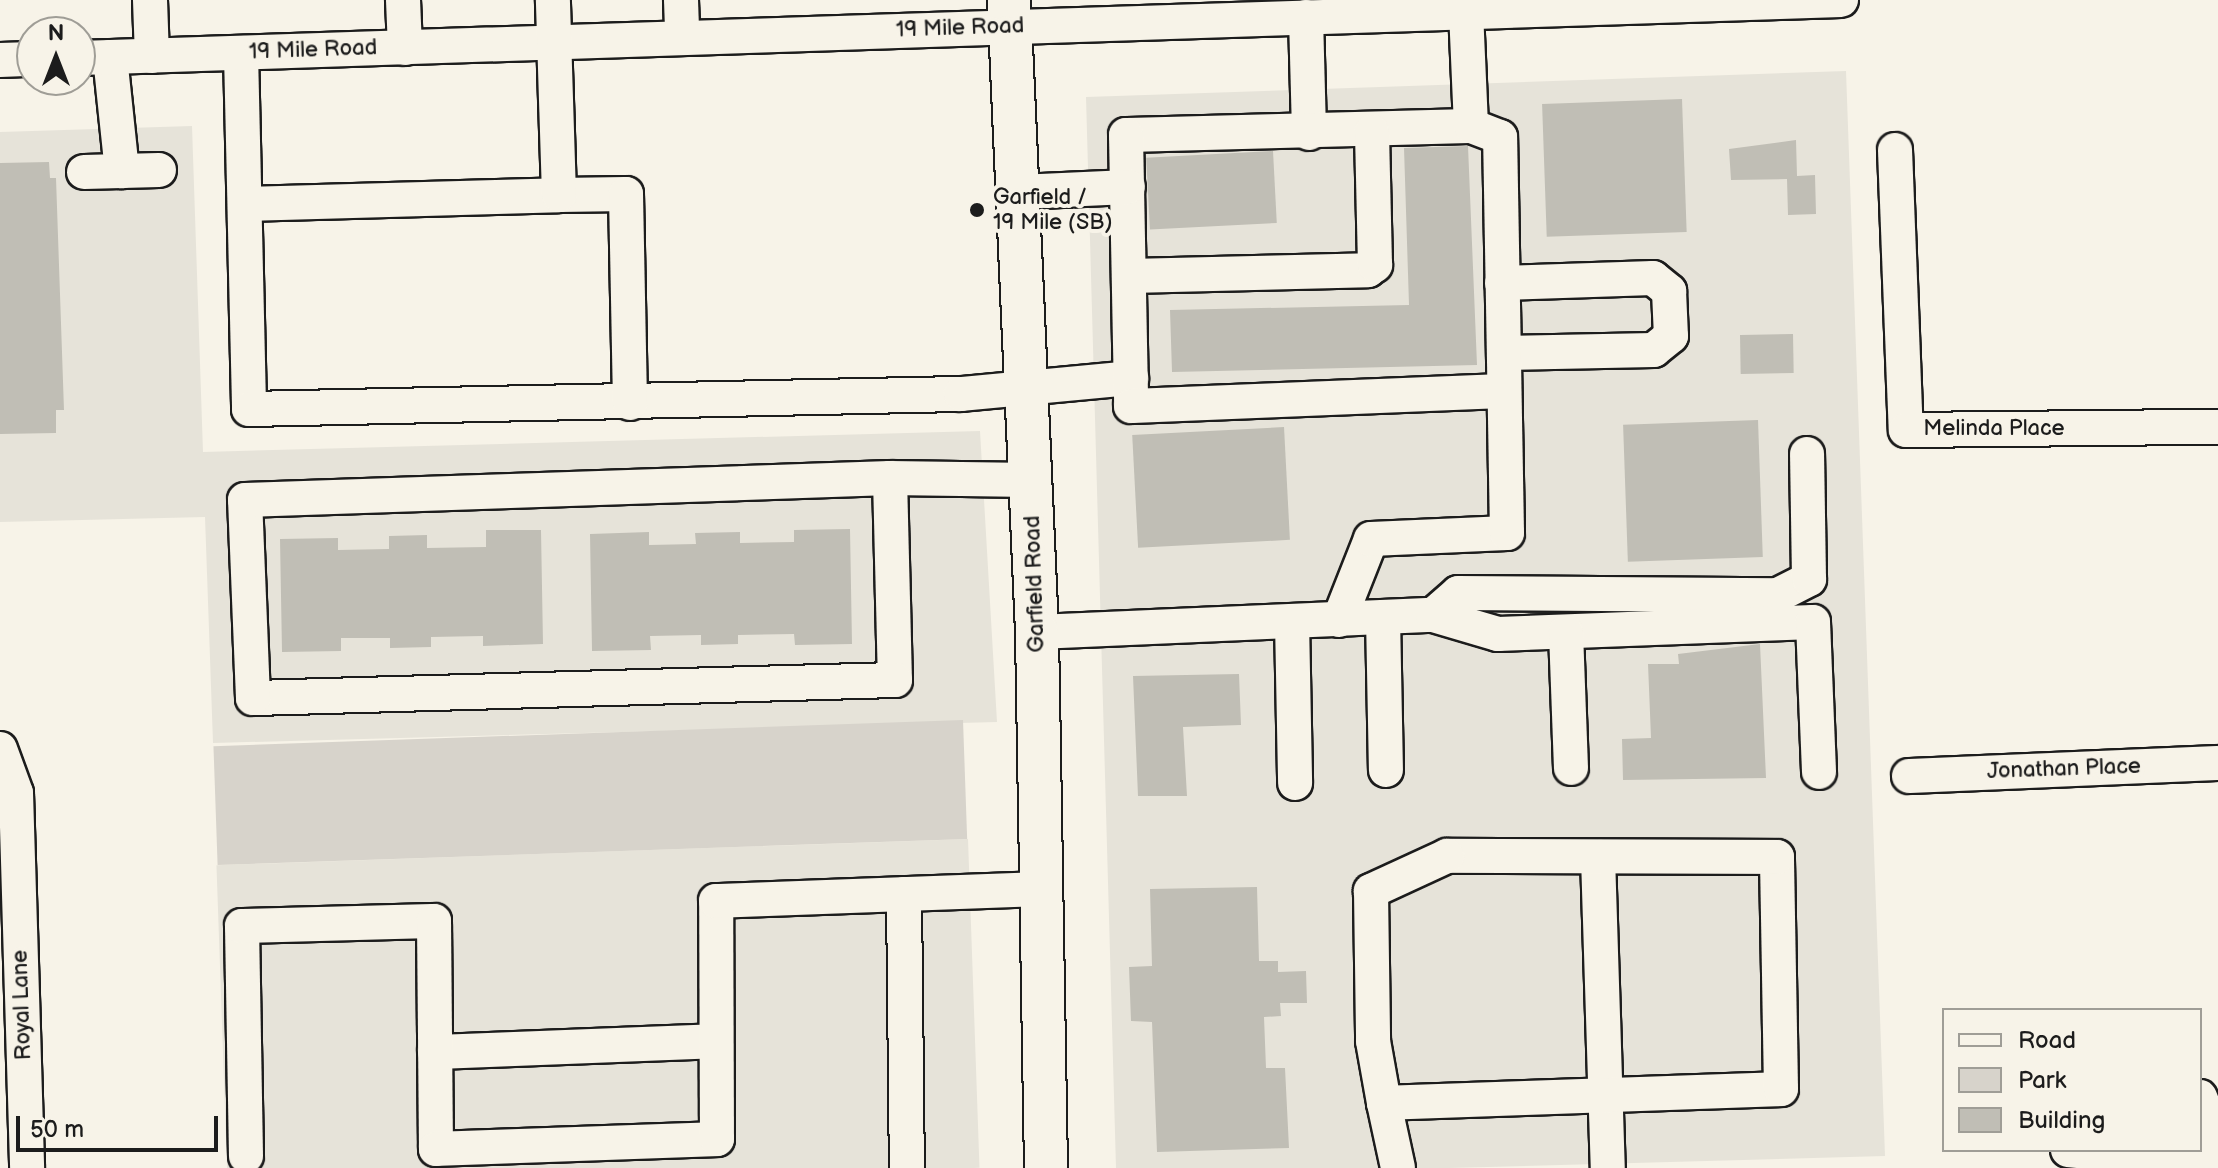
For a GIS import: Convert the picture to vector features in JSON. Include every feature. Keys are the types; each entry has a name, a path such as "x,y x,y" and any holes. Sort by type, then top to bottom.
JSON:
{"main road":[{"name":"Garfield Road","path":"1010,13 1037,632 1045,889 1046,1168"}],"street":[{"path":"150,0 152,56"},
{"path":"403,0 405,48"},
{"path":"553,0 559,195"},
{"path":"681,0 682,37"},
{"name":"19 Mile Road","path":"96,57 682,37 1010,13 1258,9 1306,17 1594,4 1841,0"},
{"path":"1466,12 1471,126"},
{"path":"1306,17 1309,133"},
{"path":"241,53 249,409 961,394 1028,385 1131,378"},
{"path":"96,61 122,171"},
{"path":"1339,620 1371,539 1507,533 1500,137 1471,126 1372,132 1126,135 1131,406 1504,391"},
{"path":"1130,276 1368,270 1375,265 1372,132"},
{"name":"Melinda Place","path":"1895,150 1906,430 2218,427"},
{"path":"84,172 159,170"},
{"path":"1019,192 1128,187"},
{"path":"245,204 626,194 630,403"},
{"path":"1502,283 1653,278 1669,291 1671,336 1654,350 1504,353"},
{"path":"1433,615 1458,593 1778,595 1809,579 1807,454"},
{"path":"890,478 895,680 253,698 245,500 890,478 1032,480"},
{"path":"1037,632 1433,615 1498,634 1813,622 1819,772"},
{"path":"1383,617 1386,770"},
{"path":"1292,621 1295,783"},
{"path":"1566,632 1571,768"},
{"name":"Royal Lane","path":"0,749 16,793 27,1168"},
{"name":"Jonathan Place","path":"1909,776 2218,763"},
{"path":"1384,1103 1781,1089 1777,857 1447,856 1371,891 1373,1041 1384,1103 1398,1168"},
{"path":"1598,857 1608,1168"},
{"path":"246,1156 242,926 434,921 436,1159 717,1139 716,901 1045,889"},
{"path":"904,894 907,1168"},
{"path":"435,1052 716,1041"},
{"path":"2202,1102 2218,1142"},
{"path":"2089,1152 2140,1157 2218,1153"}],"shaded area":[{"path":"1846,71 1885,1156 1449,1168 1116,1168 1086,97"},
{"path":"192,126 203,452 980,431 997,722 213,743 205,517 0,522 0,132"},
{"path":"968,839 979,1168 227,1168 216,865"}],"green space":[{"path":"963,720 967,839 218,865 213,746"}],"building":[{"path":"1682,99 1687,232 1547,237 1542,104"},
{"path":"1796,140 1797,176 1815,175 1816,214 1788,215 1787,179 1731,180 1729,149"},
{"path":"1468,146 1477,365 1172,372 1170,310 1409,305 1404,148"},
{"path":"1273,151 1277,223 1150,230 1146,158"},
{"path":"49,162 50,178 56,178 64,410 56,410 56,433 0,434 0,163"},
{"path":"1793,334 1794,373 1741,374 1740,335"},
{"path":"1758,420 1763,557 1628,562 1623,425"},
{"path":"1284,427 1290,540 1138,548 1132,435"},
{"path":"850,529 852,644 795,645 794,634 738,635 738,644 701,645 701,635 650,636 651,650 592,651 590,534 649,532 649,545 696,544 695,533 740,532 740,543 794,542 794,530"},
{"path":"486,530 541,530 543,644 483,646 483,636 431,637 431,647 390,648 390,638 341,638 341,651 282,652 280,539 338,538 338,550 389,549 389,536 427,535 427,548 486,547"},
{"path":"1760,644 1766,778 1623,780 1622,739 1651,738 1648,664 1679,664 1678,654"},
{"path":"1239,674 1241,725 1183,727 1187,796 1138,796 1133,676"},
{"path":"1257,887 1259,961 1278,961 1278,972 1306,971 1307,1003 1280,1003 1281,1016 1264,1017 1266,1068 1285,1068 1289,1148 1157,1152 1152,1022 1131,1021 1129,967 1152,966 1150,889"}],"place":[{"name":"Garfield / 19 Mile (SB)","path":"977,210"}]}
